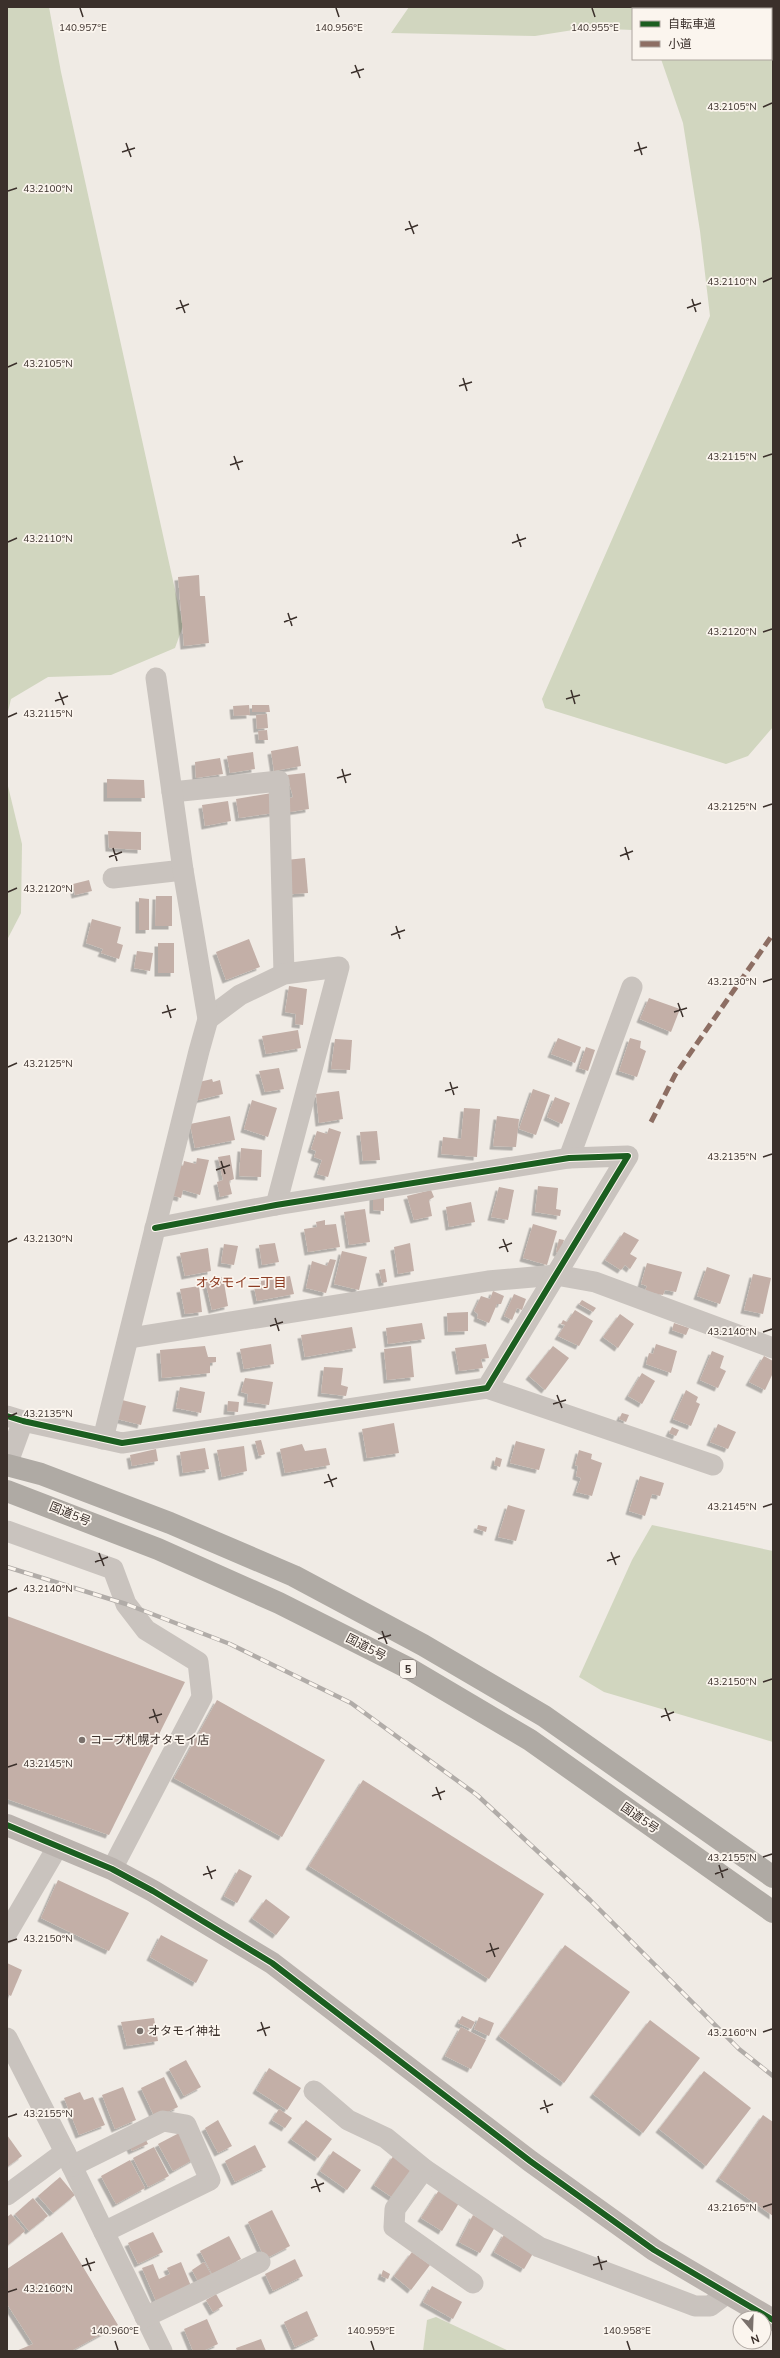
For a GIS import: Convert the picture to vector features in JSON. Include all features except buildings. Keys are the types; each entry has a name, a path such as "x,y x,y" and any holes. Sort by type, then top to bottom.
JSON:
{"highway":[{"name":"5","path":"7,1465 41,1474 170,1523 294,1576 423,1645 544,1716 773,1877"},
{"name":"国道5号","path":"7,1491 158,1549 272,1599 408,1668 530,1740 773,1912"}],"street":[{"path":"103,1439 130,1338 155,1228 208,1019 183,870 156,678"},
{"path":"172,792 279,782 284,974"},
{"path":"112,878 183,870"},
{"path":"208,1019 240,995 284,974 339,967 276,1205"},
{"path":"569,1158 632,987"},
{"path":"155,1228 276,1205 569,1158 628,1156 487,1388"},
{"path":"130,1338 488,1281 556,1275 595,1282 773,1348"},
{"path":"7,1465 15,1418 122,1443 487,1388 713,1465"},
{"path":"7,1531 113,1569 126,1604 146,1630 198,1662 202,1697 112,1869"},
{"path":"7,1825 112,1869 153,1891 272,1963 530,2160 654,2250 726,2294 773,2320"},
{"path":"7,1933 58,1846"},
{"path":"7,2038 69,2159 162,2351"},
{"path":"314,2091 348,2120 386,2138 424,2169 539,2247 695,2306 710,2306 726,2294"},
{"path":"7,2196 69,2159 163,2121 186,2125 210,2180 104,2232"},
{"path":"424,2169 395,2209 394,2227 473,2283"},
{"path":"145,2317 260,2262"}],"green space":[{"path":"7,7 49,7 61,72 183,626 175,648 111,675 48,677 11,699 7,716"},
{"path":"409,7 773,7 773,727 748,756 726,764 545,708 542,699 710,316 700,231 683,123 661,60 772,60 772,8 632,8 632,30 586,28 535,36 391,33"},
{"path":"7,782 22,844 21,913 7,940"},
{"path":"652,1525 773,1551 773,1742 604,1692 579,1677 632,1560"},
{"path":"436,2317 509,2351 423,2351 427,2320"}],"railway":[{"path":"7,1567 126,1604 230,1644 351,1703 477,1795 590,1900 739,2049 773,2076"}],"marked path":[{"path":"651,1122 675,1075 773,934"}],"cycle path":[{"path":"7,1416 23,1421 122,1443 487,1388 628,1156 569,1158 276,1205 155,1228"},
{"path":"7,1825 112,1869 153,1891 272,1963 530,2161 654,2250 773,2320"}],"place":[{"name":"コープ札幌オタモイ店","path":"82,1740"},
{"name":"オタモイ神社","path":"140,2031"}],"district":[{"name":"オタモイ二丁目","path":"241,1282"}]}
